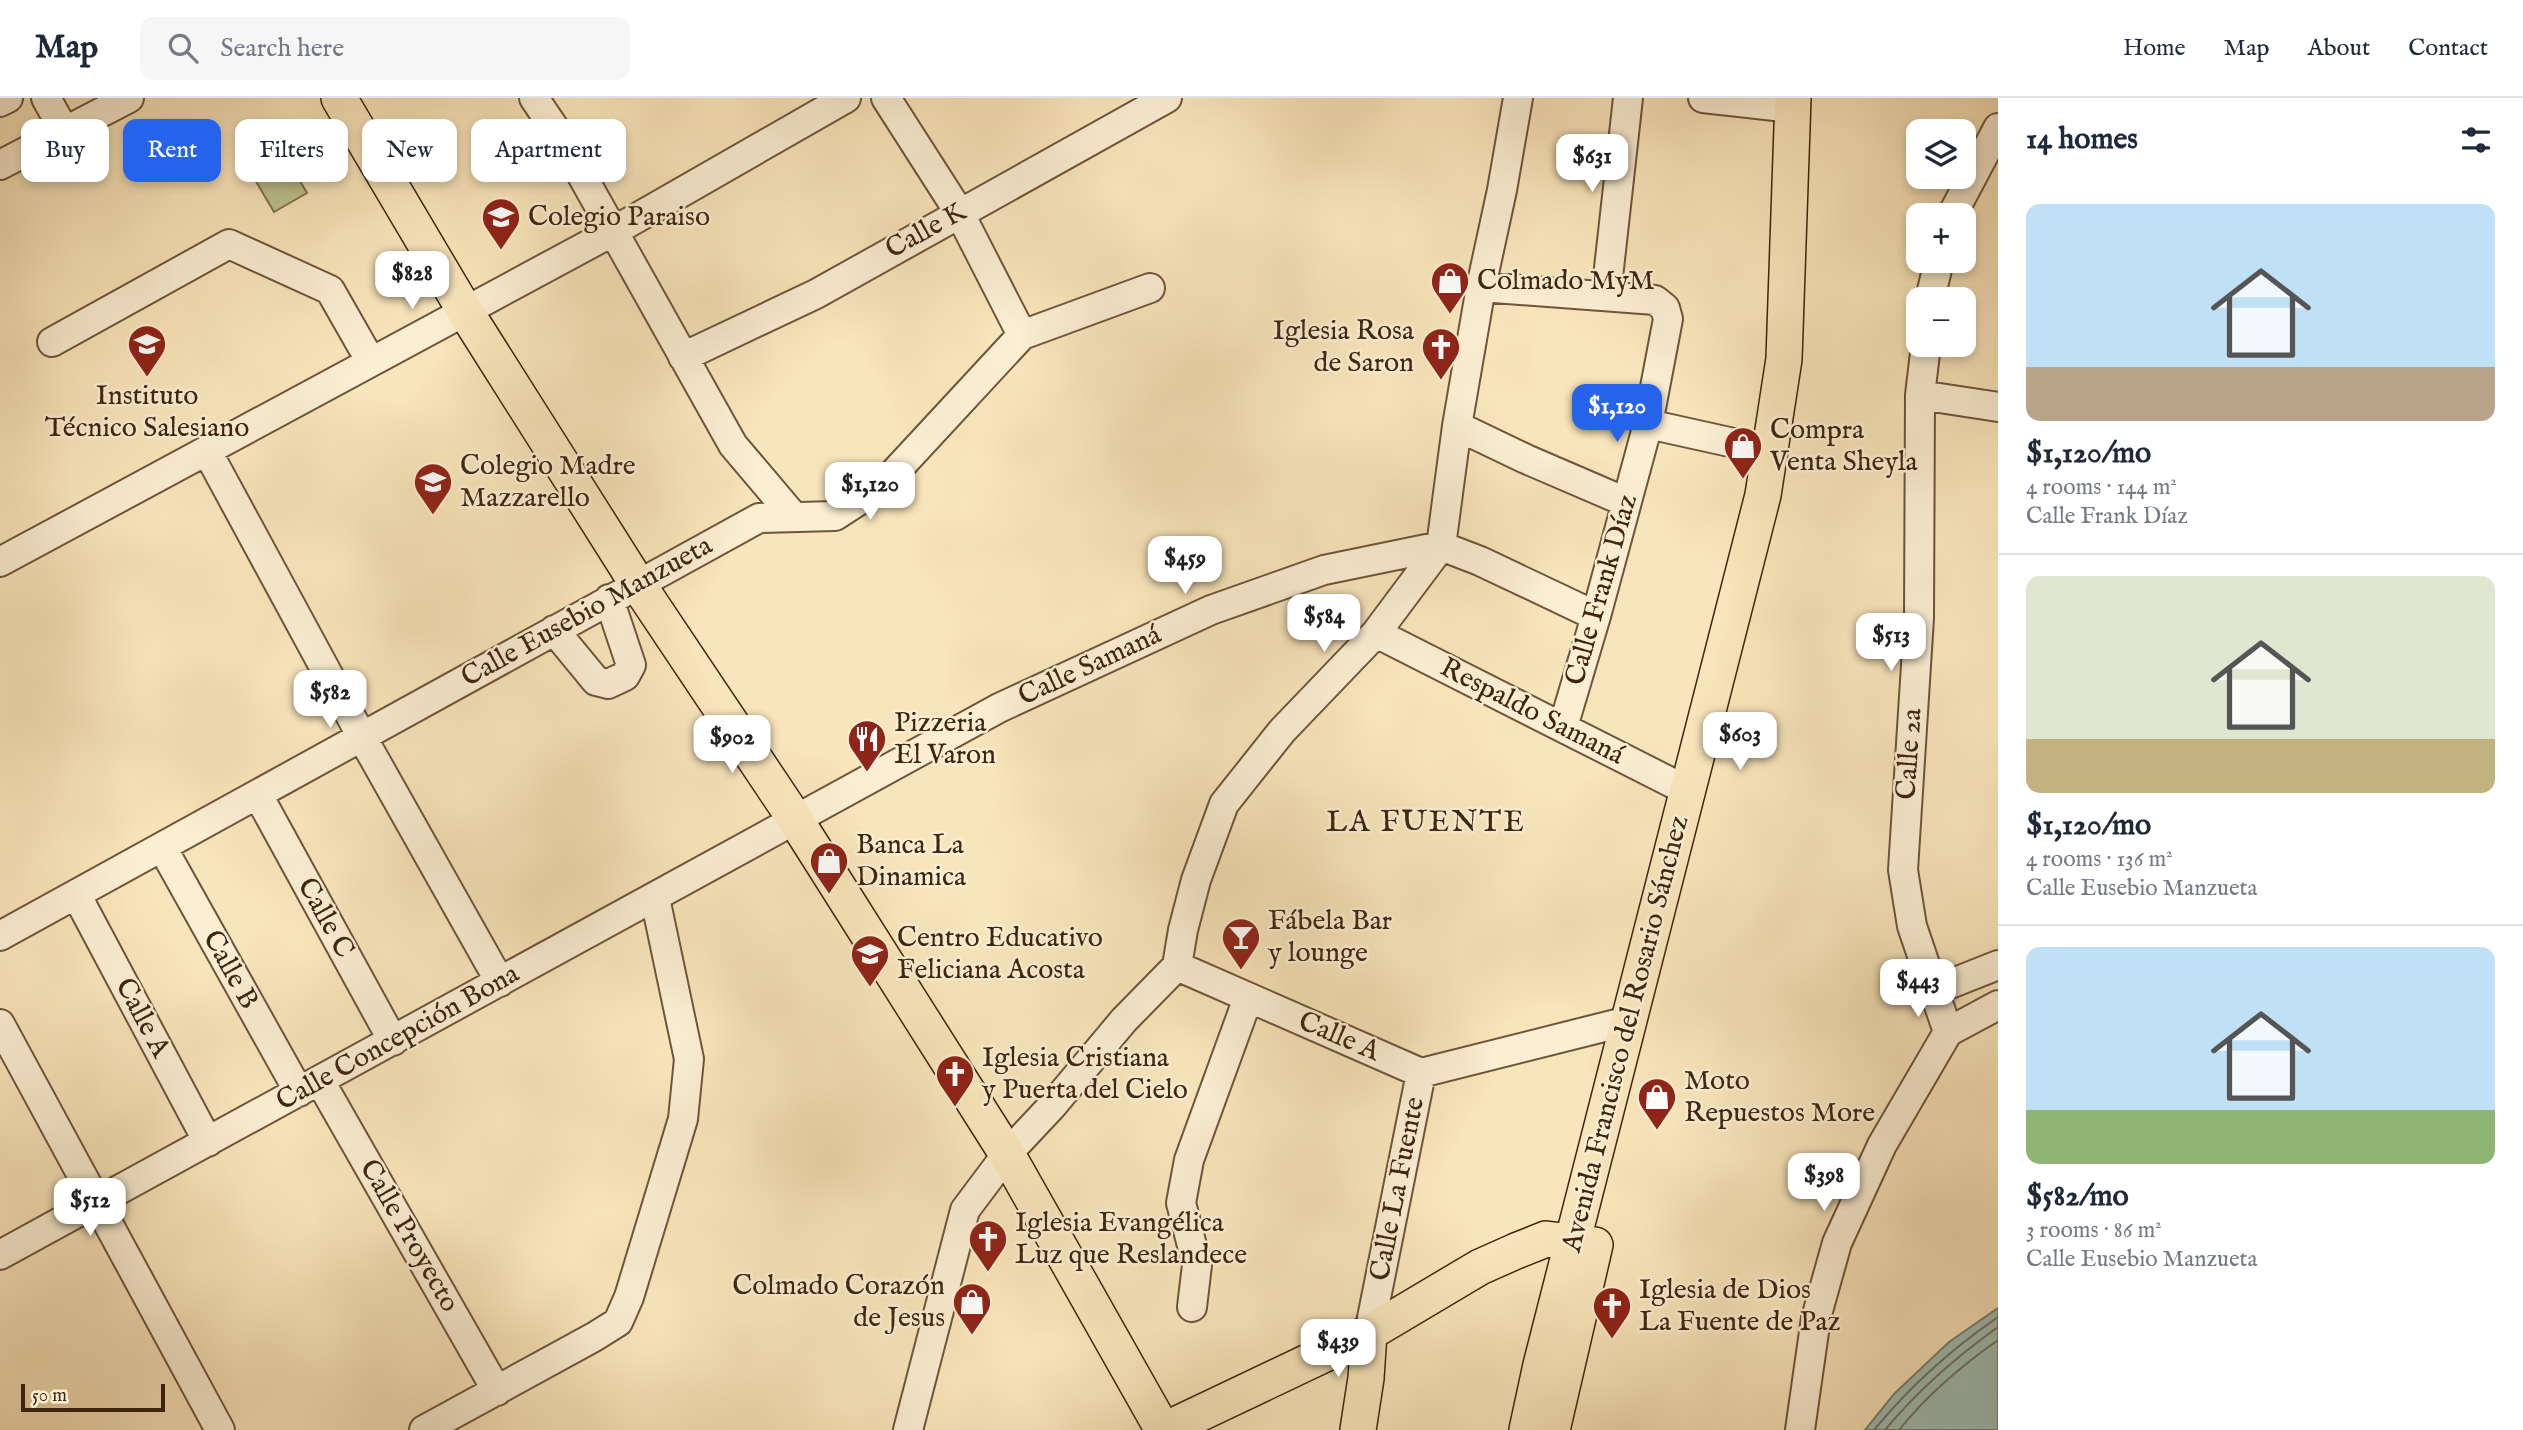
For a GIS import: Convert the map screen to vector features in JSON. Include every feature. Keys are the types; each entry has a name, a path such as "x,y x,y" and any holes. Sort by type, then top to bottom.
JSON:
{"main road":[{"path":"339,98 466,310 623,591 795,819 1007,1154 1164,1430 1369,1333 1480,1266 1546,1239 1584,1243"},
{"name":"Avenida Francisco del Rosario Sánchez","path":"1552,1430 1584,1243 1629,1021 1763,495 1784,359 1799,101"},
{"name":"Avenida Francisco del Rosario Sánchez","path":"1527,1430 1541,1365 1584,1243 1757,594 1797,405 1802,325 1799,101"},
{"name":"Calle La Fuente","path":"1358,1430 1369,1333"}],"street":[{"path":"0,102 8,98"},
{"path":"46,98 58,119"},
{"path":"90,119 130,98"},
{"path":"534,98 561,138 733,445 794,517"},
{"path":"0,562 614,232 846,98"},
{"path":"886,98 959,212 1022,335"},
{"name":"Calle K","path":"683,357 816,294 1167,98"},
{"path":"908,1430 965,1210 1007,1154 1052,1106 1124,1020 1177,966 1196,880 1224,804 1282,731 1376,634 1441,546 1457,426 1518,98"},
{"path":"1606,295 1628,98"},
{"path":"1703,98 1799,101"},
{"path":"1958,203 1998,128"},
{"path":"0,166 21,155"},
{"path":"52,342 229,244 330,290 370,362"},
{"name":"Calle Frank Díaz","path":"1481,287 1655,300 1665,308 1668,319 1648,424 1597,616 1563,727"},
{"name":"Calle Eusebio Manzueta","path":"0,936 759,518 835,516 883,485 1022,335 1150,288"},
{"name":"Calle 2a","path":"1925,357 1920,395 1919,618 1903,870 1912,926 1948,1032"},
{"path":"1920,395 1998,407"},
{"path":"1648,424 1770,451"},
{"path":"1457,426 1626,502"},
{"path":"207,451 362,737 500,982"},
{"path":"1441,546 1480,561 1597,616"},
{"name":"Calle Samaná","path":"795,819 999,708 1212,610 1324,570 1441,546"},
{"path":"554,630 596,681 608,684 625,676 631,665 623,591"},
{"name":"Respaldo Samaná","path":"1376,634 1688,791"},
{"name":"Calle C","path":"258,794 393,1041"},
{"name":"Calle Concepción Bona","path":"0,1255 795,819"},
{"name":"Calle B","path":"162,847 309,1086"},
{"name":"Calle A","path":"76,894 208,1142"},
{"path":"425,1430 618,1322 629,1297 683,1119 689,1059 655,898"},
{"path":"1935,990 1998,965"},
{"name":"Calle A","path":"1177,966 1421,1073"},
{"path":"1192,1307 1197,1265 1181,1203 1189,1160 1248,998"},
{"path":"1800,1430 1816,1318 1837,1243 1882,1145 1948,1032 1998,1005"},
{"path":"1421,1073 1629,1021"},
{"path":"0,1024 220,1430"},
{"name":"Calle La Fuente","path":"1369,1333 1421,1073"},
{"name":"Calle Proyecto","path":"309,1086 497,1391"}],"green space":[{"path":"256,182 301,182 307,193 274,212"}],"water":[{"path":"1998,1308 1998,1430 1865,1430 1894,1394 1949,1342"}],"place":[{"name":"Colegio Paraiso","path":"501,251"},
{"name":"Colmado MyM","path":"1450,315"},
{"name":"Instituto Técnico Salesiano","path":"147,378"},
{"name":"Iglesia Rosa de Saron","path":"1441,381"},
{"name":"Compra Venta Sheyla","path":"1743,480"},
{"name":"Colegio Madre Mazzarello","path":"433,516"},
{"name":"Pizzeria El Varon","path":"867,773"},
{"name":"Banca La Dinamica","path":"829,895"},
{"name":"Fábela Bar y lounge","path":"1241,971"},
{"name":"Centro Educativo Feliciana Acosta","path":"870,988"},
{"name":"Iglesia Cristiana y Puerta del Cielo","path":"955,1108"},
{"name":"Moto Repuestos More","path":"1657,1131"},
{"name":"Iglesia Evangélica Luz que Reslandece","path":"988,1273"},
{"name":"Colmado Corazón de Jesus","path":"972,1336"},
{"name":"Iglesia de Dios La Fuente de Paz","path":"1612,1340"}],"district":[{"name":"LA FUENTE","path":"1426,823"}]}
